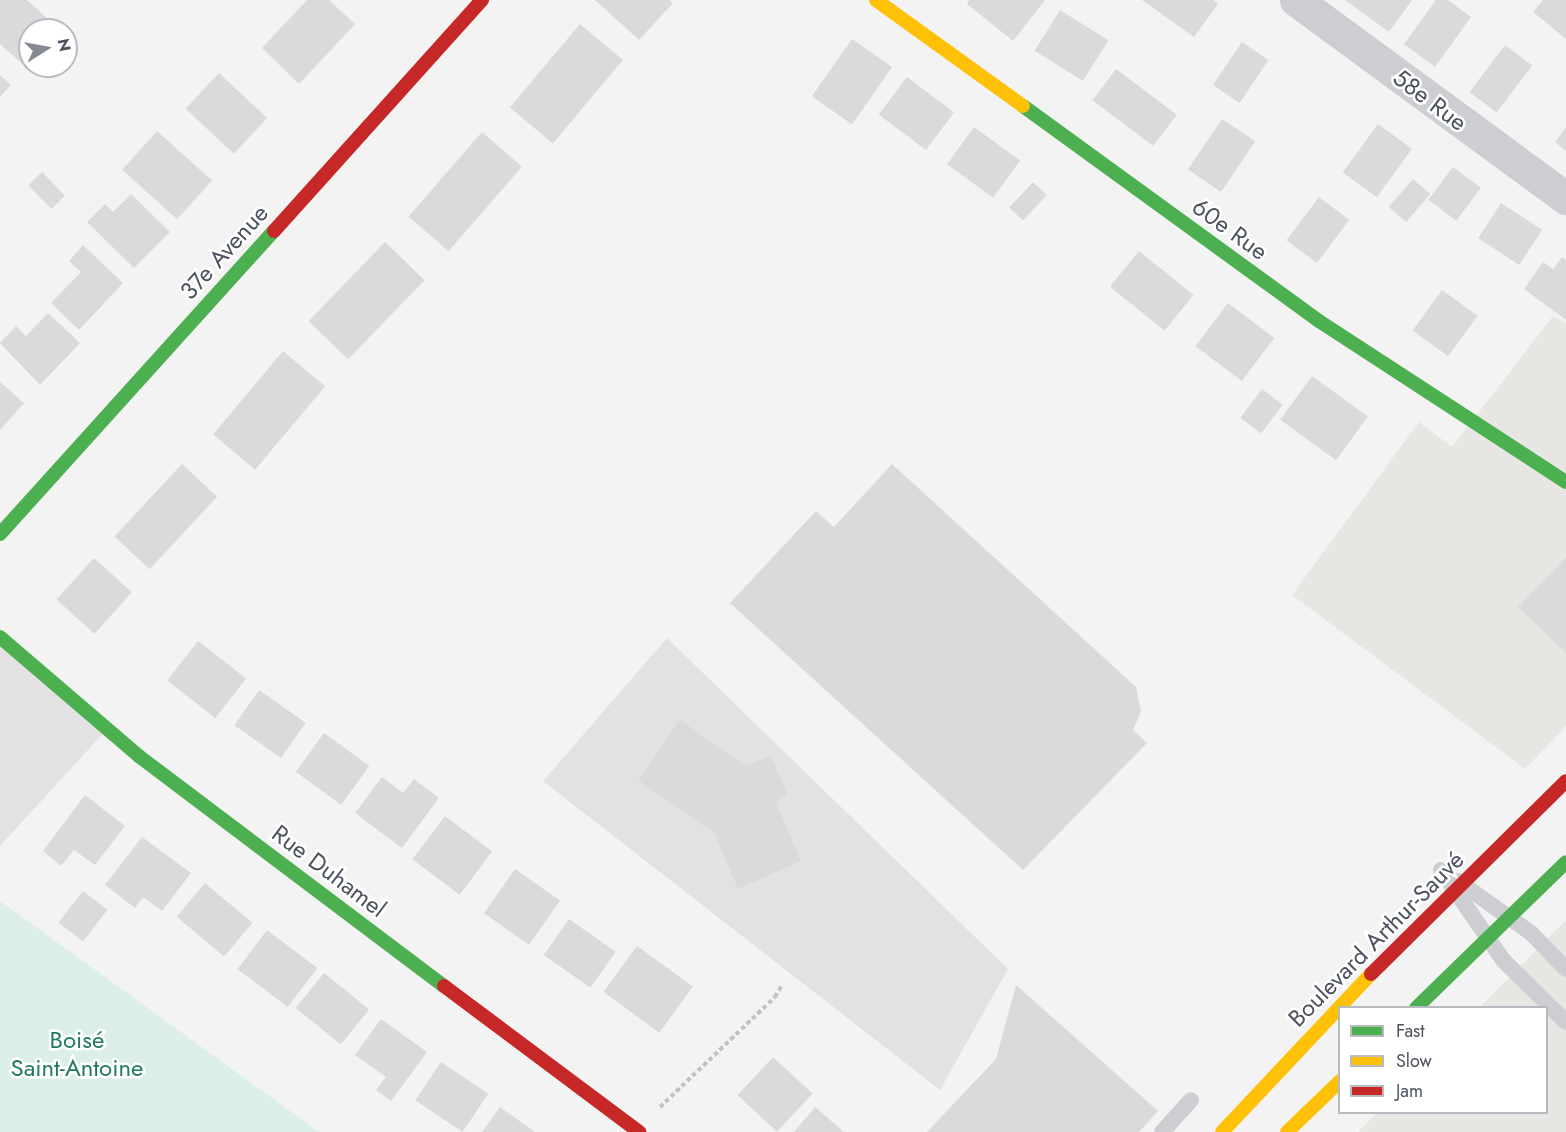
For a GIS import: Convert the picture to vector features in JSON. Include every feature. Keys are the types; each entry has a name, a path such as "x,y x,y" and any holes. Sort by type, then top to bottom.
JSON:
{"street":[{"name":"37e Avenue","path":"0,534 482,0"},
{"name":"60e Rue","path":"876,0 1318,321 1566,482"},
{"name":"58e Rue","path":"1296,0 1566,198"},
{"name":"Rue Duhamel","path":"0,638 140,757 639,1132"},
{"name":"Boulevard Arthur-Sauvé","path":"1339,1006 1566,781"},
{"path":"1418,1006 1566,862"},
{"name":"Boulevard Arthur-Sauvé","path":"1225,1131 1338,1007"},
{"path":"1287,1132 1338,1083"}],"lane":[{"path":"1459,888 1510,917 1531,933 1566,969"},
{"path":"1459,888 1487,939 1503,960 1566,1022"},
{"path":"1162,1132 1191,1100"}],"path":[{"path":"653,1116 671,1094 775,997 782,985"}],"shaded area":[{"path":"1553,316 1566,323 1566,726 1525,769 1292,595 1419,422 1452,447"},
{"path":"0,631 107,729 0,846"},
{"path":"667,638 1008,969 940,1090 543,781"},
{"path":"1566,920 1566,1132 1358,1132 1376,1114 1548,1114 1548,1006 1481,1006"}],"green space":[{"name":"Boisé Saint-Antoine","path":"0,901 319,1132 0,1132"}],"building":[{"path":"0,0 27,0 47,18 18,18 18,60 0,44"},
{"path":"307,0 329,0 355,24 299,84 262,48"},
{"path":"595,0 670,0 673,3 639,40"},
{"path":"969,0 1045,0 1013,41 967,4"},
{"path":"1142,0 1213,0 1218,4 1194,37"},
{"path":"1345,0 1412,0 1389,32"},
{"path":"1436,0 1448,0 1471,17 1435,67 1404,44"},
{"path":"1543,0 1566,0 1566,39 1533,12"},
{"path":"1060,10 1108,40 1083,81 1035,51"},
{"path":"580,24 623,60 553,143 510,107"},
{"path":"852,39 892,67 852,124 812,96"},
{"path":"1242,42 1269,60 1239,103 1213,85"},
{"path":"1505,45 1532,65 1497,113 1469,92"},
{"path":"1116,69 1177,115 1153,146 1093,100"},
{"path":"219,73 267,118 234,154 186,109"},
{"path":"0,75 11,85 0,97"},
{"path":"907,77 954,113 926,150 879,115"},
{"path":"1222,119 1255,141 1221,192 1188,170"},
{"path":"1378,124 1412,149 1377,197 1343,173"},
{"path":"974,127 1020,161 993,198 947,164"},
{"path":"1566,127 1566,151 1555,142"},
{"path":"157,131 212,181 177,219 122,170"},
{"path":"482,132 522,167 449,251 409,217"},
{"path":"1453,167 1481,188 1456,221 1428,200"},
{"path":"42,172 65,196 51,209 28,185"},
{"path":"1413,179 1430,194 1406,222 1389,207"},
{"path":"1033,182 1047,195 1023,221 1009,208"},
{"path":"131,194 170,232 134,268 87,222 105,204 113,212"},
{"path":"1319,197 1349,220 1317,263 1287,240"},
{"path":"1501,203 1542,230 1519,265 1478,238"},
{"path":"385,242 425,280 348,359 309,321"},
{"path":"83,245 123,283 79,330 51,303 81,272 69,261"},
{"path":"1139,251 1193,295 1164,331 1110,287"},
{"path":"1562,257 1566,260 1566,320 1524,289 1543,262 1553,269"},
{"path":"1442,290 1478,316 1448,356 1413,330"},
{"path":"1228,303 1274,338 1242,381 1196,346"},
{"path":"48,313 80,343 40,385 0,343 16,326 26,336"},
{"path":"283,351 325,386 255,470 213,434"},
{"path":"1312,376 1368,417 1336,460 1280,420"},
{"path":"0,382 24,403 0,430"},
{"path":"1262,389 1283,405 1261,433 1240,418"},
{"path":"182,464 217,497 150,569 114,536"},
{"path":"892,464 1136,687 1141,712 1133,730 1147,743 1023,870 730,603 816,511 834,527"},
{"path":"1566,557 1566,653 1518,607"},
{"path":"94,558 132,592 94,634 57,600"},
{"path":"198,641 246,679 215,718 167,680"},
{"path":"259,690 306,723 281,758 234,725"},
{"path":"680,720 746,766 771,756 788,796 775,801 801,861 738,889 714,833 638,780"},
{"path":"324,733 369,766 341,805 296,772"},
{"path":"382,777 403,793 414,779 439,798 402,848 355,813"},
{"path":"85,795 125,826 95,865 74,850 61,866 43,851"},
{"path":"445,816 492,852 460,895 413,859"},
{"path":"142,837 191,873 162,911 143,897 135,908 105,885"},
{"path":"515,869 560,901 529,945 484,913"},
{"path":"205,883 252,923 224,957 177,917"},
{"path":"83,891 107,910 83,942 58,923"},
{"path":"569,919 616,952 590,988 544,955"},
{"path":"267,930 317,968 288,1007 238,969"},
{"path":"637,946 693,987 659,1033 603,992"},
{"path":"324,973 369,1010 341,1044 296,1008"},
{"path":"1016,985 1158,1111 1139,1132 927,1132 996,1059"},
{"path":"381,1019 427,1052 391,1101 376,1090 386,1077 355,1055"},
{"path":"773,1057 812,1094 777,1132 738,1095"},
{"path":"441,1062 488,1094 463,1132 415,1100"},
{"path":"500,1107 535,1132 482,1132"},
{"path":"815,1107 844,1132 794,1132"}],"traffic: fast":[{"path":"1023,106 1319,321 1566,482"},
{"path":"0,534 274,231"},
{"path":"0,637 140,757 444,986"},
{"path":"1418,1006 1566,862"}],"traffic: slow":[{"path":"876,0 1023,106"},
{"path":"1341,1006 1371,974"},
{"path":"1222,1132 1338,1009"},
{"path":"1287,1132 1338,1083"}],"traffic: jam":[{"path":"274,231 482,0"},
{"path":"1371,974 1566,781"},
{"path":"444,986 639,1132"}]}
